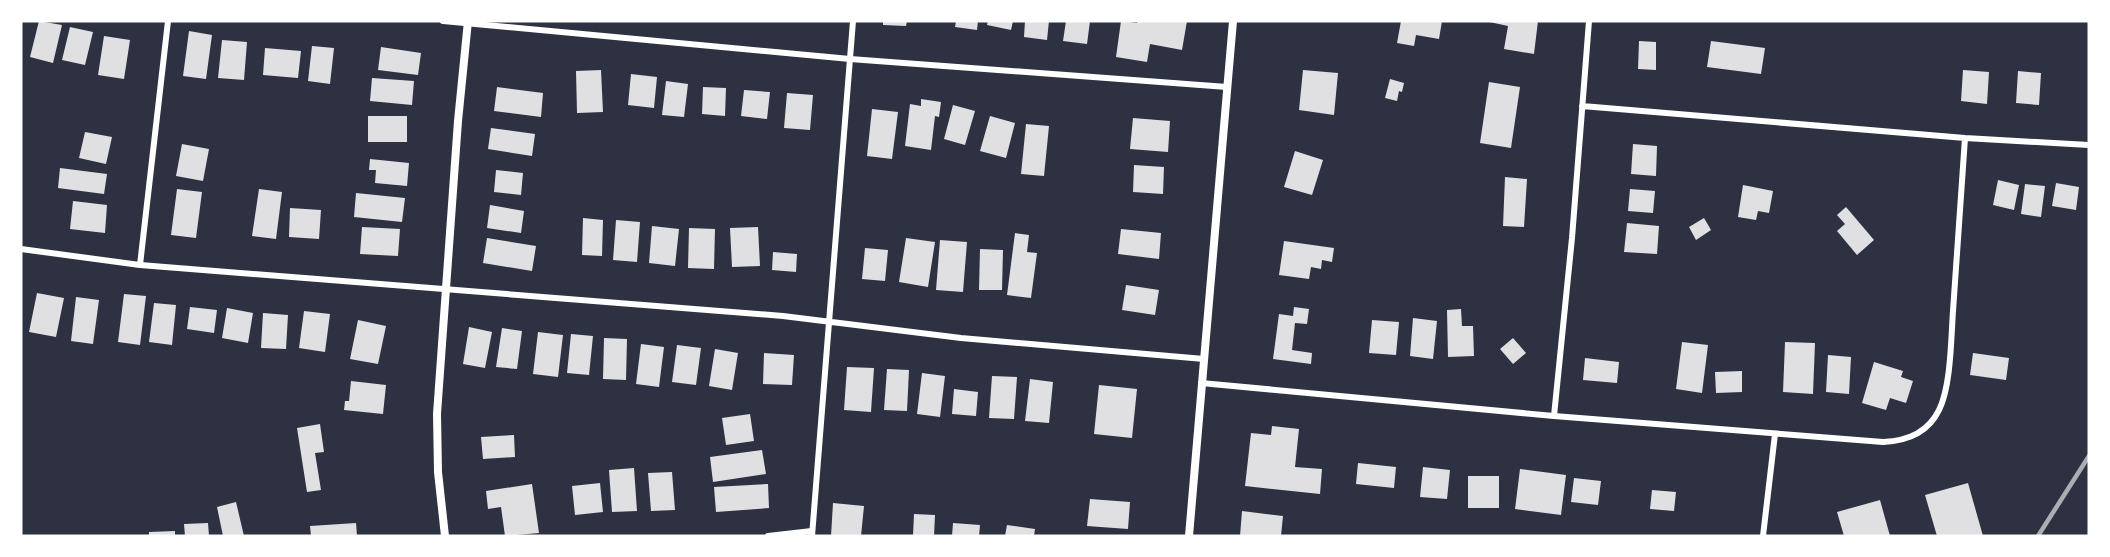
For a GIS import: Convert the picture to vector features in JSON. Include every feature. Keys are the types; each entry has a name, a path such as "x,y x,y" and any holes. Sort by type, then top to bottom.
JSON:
{"street":[{"path":"140,265 168,21"},
{"path":"443,21 850,59 1227,87"},
{"path":"768,536 812,533 853,21"},
{"path":"1189,536 1233,21"},
{"path":"1554,416 1572,238 1589,21"},
{"path":"445,536 436,443 458,121 468,22"},
{"path":"1582,106 1965,138 2089,145"},
{"path":"1201,383 1775,434 1883,442 1914,436 1928,425 1939,411 1944,394 1950,350 1965,138"},
{"path":"21,249 140,265 828,322 962,338 1204,359"},
{"path":"1763,536 1775,434"}],"building":[{"path":"39,21 62,25 53,63 30,57"},
{"path":"883,21 907,21 906,26 883,25"},
{"path":"956,21 978,21 977,30 955,27"},
{"path":"988,21 1013,21 1011,30 987,25"},
{"path":"1025,21 1049,21 1047,40 1024,37"},
{"path":"1066,21 1090,21 1087,44 1063,41"},
{"path":"1121,21 1137,23 1138,21 1187,21 1182,50 1150,44 1147,62 1116,57"},
{"path":"1401,21 1442,21 1439,39 1416,35 1414,46 1397,43"},
{"path":"1485,21 1538,21 1534,54 1504,49 1508,26"},
{"path":"70,27 93,32 85,65 62,60"},
{"path":"189,31 212,35 206,79 183,76"},
{"path":"104,36 130,40 124,79 98,75"},
{"path":"222,40 247,42 244,80 218,78"},
{"path":"1639,41 1656,42 1656,70 1638,69"},
{"path":"1711,41 1765,48 1761,74 1707,67"},
{"path":"312,46 334,48 330,84 308,81"},
{"path":"381,47 421,53 418,75 378,70"},
{"path":"265,48 301,51 298,78 263,75"},
{"path":"601,70 603,112 577,113 576,71"},
{"path":"1303,70 1338,73 1334,115 1299,110"},
{"path":"1963,70 1989,72 1987,104 1961,101"},
{"path":"2018,71 2041,73 2039,105 2016,103"},
{"path":"631,74 657,77 654,108 628,105"},
{"path":"372,78 414,81 412,105 370,101"},
{"path":"1390,79 1404,83 1397,101 1385,98"},
{"path":"666,81 688,84 684,117 662,115"},
{"path":"1489,82 1520,87 1511,148 1480,143"},
{"path":"497,87 543,93 541,117 494,111"},
{"path":"703,87 726,88 725,116 702,114"},
{"path":"744,90 770,92 767,119 741,116"},
{"path":"787,93 813,95 810,130 784,128"},
{"path":"921,99 941,102 939,117 935,116 931,150 905,146 910,104 921,106"},
{"path":"953,105 975,111 965,145 944,139"},
{"path":"872,109 898,112 892,159 867,156"},
{"path":"368,116 407,116 407,142 368,142"},
{"path":"990,116 1015,123 1006,158 980,151"},
{"path":"1133,118 1170,121 1168,152 1130,149"},
{"path":"1026,124 1049,126 1044,176 1021,174"},
{"path":"491,128 535,134 532,156 488,149"},
{"path":"85,132 112,137 106,164 79,158"},
{"path":"182,144 209,149 203,181 176,176"},
{"path":"1633,144 1657,146 1656,176 1631,174"},
{"path":"1295,151 1323,160 1312,195 1284,187"},
{"path":"370,159 409,163 407,186 375,183 376,170 369,170"},
{"path":"1134,165 1164,167 1163,194 1133,192"},
{"path":"60,168 107,174 104,194 58,188"},
{"path":"496,170 523,173 521,195 494,192"},
{"path":"1505,177 1527,179 1524,227 1503,226"},
{"path":"1998,180 2019,185 2014,210 1993,205"},
{"path":"2056,183 2079,187 2076,210 2052,206"},
{"path":"2025,184 2045,186 2041,217 2021,214"},
{"path":"1743,185 1773,191 1769,213 1758,211 1756,220 1738,217"},
{"path":"177,189 202,192 196,238 171,235"},
{"path":"259,189 282,192 276,239 252,236"},
{"path":"1630,189 1655,191 1653,213 1628,211"},
{"path":"356,193 405,198 402,222 354,217"},
{"path":"73,201 107,205 105,233 70,229"},
{"path":"490,205 524,211 521,233 487,228"},
{"path":"1846,207 1874,240 1857,255 1837,231 1845,224 1837,215"},
{"path":"290,208 321,210 319,239 289,237"},
{"path":"583,218 603,220 602,256 582,255"},
{"path":"1704,218 1711,230 1696,240 1689,227"},
{"path":"616,220 640,222 637,262 613,260"},
{"path":"1627,223 1659,226 1657,254 1624,252"},
{"path":"652,226 679,229 675,266 649,263"},
{"path":"362,227 400,229 398,256 360,254"},
{"path":"758,227 760,266 732,267 730,228"},
{"path":"689,228 715,229 714,269 688,268"},
{"path":"1121,229 1161,233 1159,259 1118,254"},
{"path":"1015,233 1029,235 1027,252 1037,253 1031,298 1007,295"},
{"path":"487,238 536,246 532,271 483,263"},
{"path":"906,238 935,242 928,287 899,282"},
{"path":"940,240 967,242 963,292 936,290"},
{"path":"1284,241 1334,248 1332,262 1322,260 1321,269 1311,267 1309,279 1279,275"},
{"path":"865,248 888,250 885,281 862,279"},
{"path":"980,249 1003,250 1002,290 979,290"},
{"path":"773,252 797,254 796,272 772,270"},
{"path":"1126,285 1159,290 1155,315 1122,310"},
{"path":"37,293 64,298 56,337 29,332"},
{"path":"124,294 146,296 140,345 118,342"},
{"path":"76,297 99,300 93,344 71,341"},
{"path":"154,303 176,305 172,345 149,342"},
{"path":"190,307 217,310 214,333 187,329"},
{"path":"1294,307 1309,309 1307,324 1295,323 1292,350 1312,353 1311,364 1273,359 1279,314 1293,316"},
{"path":"227,308 253,313 248,343 222,338"},
{"path":"1461,309 1462,326 1473,326 1474,356 1448,357 1447,310"},
{"path":"304,311 330,314 325,352 299,348"},
{"path":"263,313 288,315 286,349 261,348"},
{"path":"1413,318 1437,321 1433,359 1410,356"},
{"path":"358,320 386,326 378,364 350,359"},
{"path":"1372,320 1399,322 1396,355 1369,353"},
{"path":"469,327 492,332 485,368 463,364"},
{"path":"502,328 522,331 517,369 496,367"},
{"path":"538,332 563,335 558,377 533,374"},
{"path":"571,334 593,336 589,375 567,373"},
{"path":"604,338 627,339 626,380 603,379"},
{"path":"1513,338 1526,353 1513,364 1500,349"},
{"path":"1682,342 1708,345 1702,393 1676,389"},
{"path":"1785,342 1815,343 1813,394 1783,392"},
{"path":"641,344 664,347 659,387 636,384"},
{"path":"677,345 701,348 696,385 672,382"},
{"path":"715,349 738,353 732,390 709,386"},
{"path":"764,353 794,355 792,385 763,384"},
{"path":"1973,353 2009,358 2006,380 1970,375"},
{"path":"1828,355 1851,357 1849,394 1826,392"},
{"path":"1585,358 1619,362 1617,383 1583,380"},
{"path":"1874,362 1903,371 1901,377 1913,381 1906,403 1890,398 1886,410 1862,403"},
{"path":"847,367 874,368 871,412 844,410"},
{"path":"887,369 909,370 907,411 884,410"},
{"path":"1742,371 1742,392 1716,393 1715,372"},
{"path":"922,373 945,376 940,417 917,414"},
{"path":"992,376 1017,377 1014,419 989,418"},
{"path":"1030,379 1053,382 1049,423 1025,421"},
{"path":"351,381 386,385 383,414 344,410 345,401 349,401"},
{"path":"1099,385 1137,389 1132,438 1094,434"},
{"path":"954,389 978,392 976,416 952,414"},
{"path":"750,414 754,441 726,445 722,418"},
{"path":"320,424 324,452 315,453 321,490 307,492 297,428"},
{"path":"1272,426 1299,429 1295,467 1322,469 1320,494 1245,486 1251,433 1271,435"},
{"path":"514,435 515,457 483,459 481,437"},
{"path":"762,450 766,474 713,482 710,457"},
{"path":"1358,463 1396,467 1394,488 1356,484"},
{"path":"1423,467 1450,470 1447,499 1420,497"},
{"path":"634,468 637,511 612,512 609,470"},
{"path":"1520,469 1566,475 1561,515 1515,509"},
{"path":"672,472 675,510 651,511 648,473"},
{"path":"1468,476 1499,476 1499,508 1468,508"},
{"path":"1574,478 1601,481 1598,505 1571,502"},
{"path":"600,483 603,512 575,515 572,486"},
{"path":"1968,483 1983,536 1937,536 1925,495"},
{"path":"532,484 539,533 505,536 501,507 488,509 486,491"},
{"path":"768,484 769,508 716,512 714,487"},
{"path":"1652,490 1676,492 1674,511 1650,509"},
{"path":"1090,499 1130,502 1128,529 1087,526"},
{"path":"1880,500 1890,536 1844,536 1837,512"},
{"path":"236,502 244,536 223,536 217,507"},
{"path":"833,503 864,506 861,536 831,536"},
{"path":"1242,511 1283,516 1281,536 1240,536"},
{"path":"914,514 935,515 934,536 913,536"},
{"path":"208,523 209,536 185,536 184,524"},
{"path":"356,523 357,536 311,536 310,526"},
{"path":"953,523 980,525 979,536 952,536"},
{"path":"1007,525 1035,529 1034,536 1005,536"},
{"path":"175,531 175,536 149,536 149,532"}],"railway":[{"path":"2038,536 2089,456"}]}
